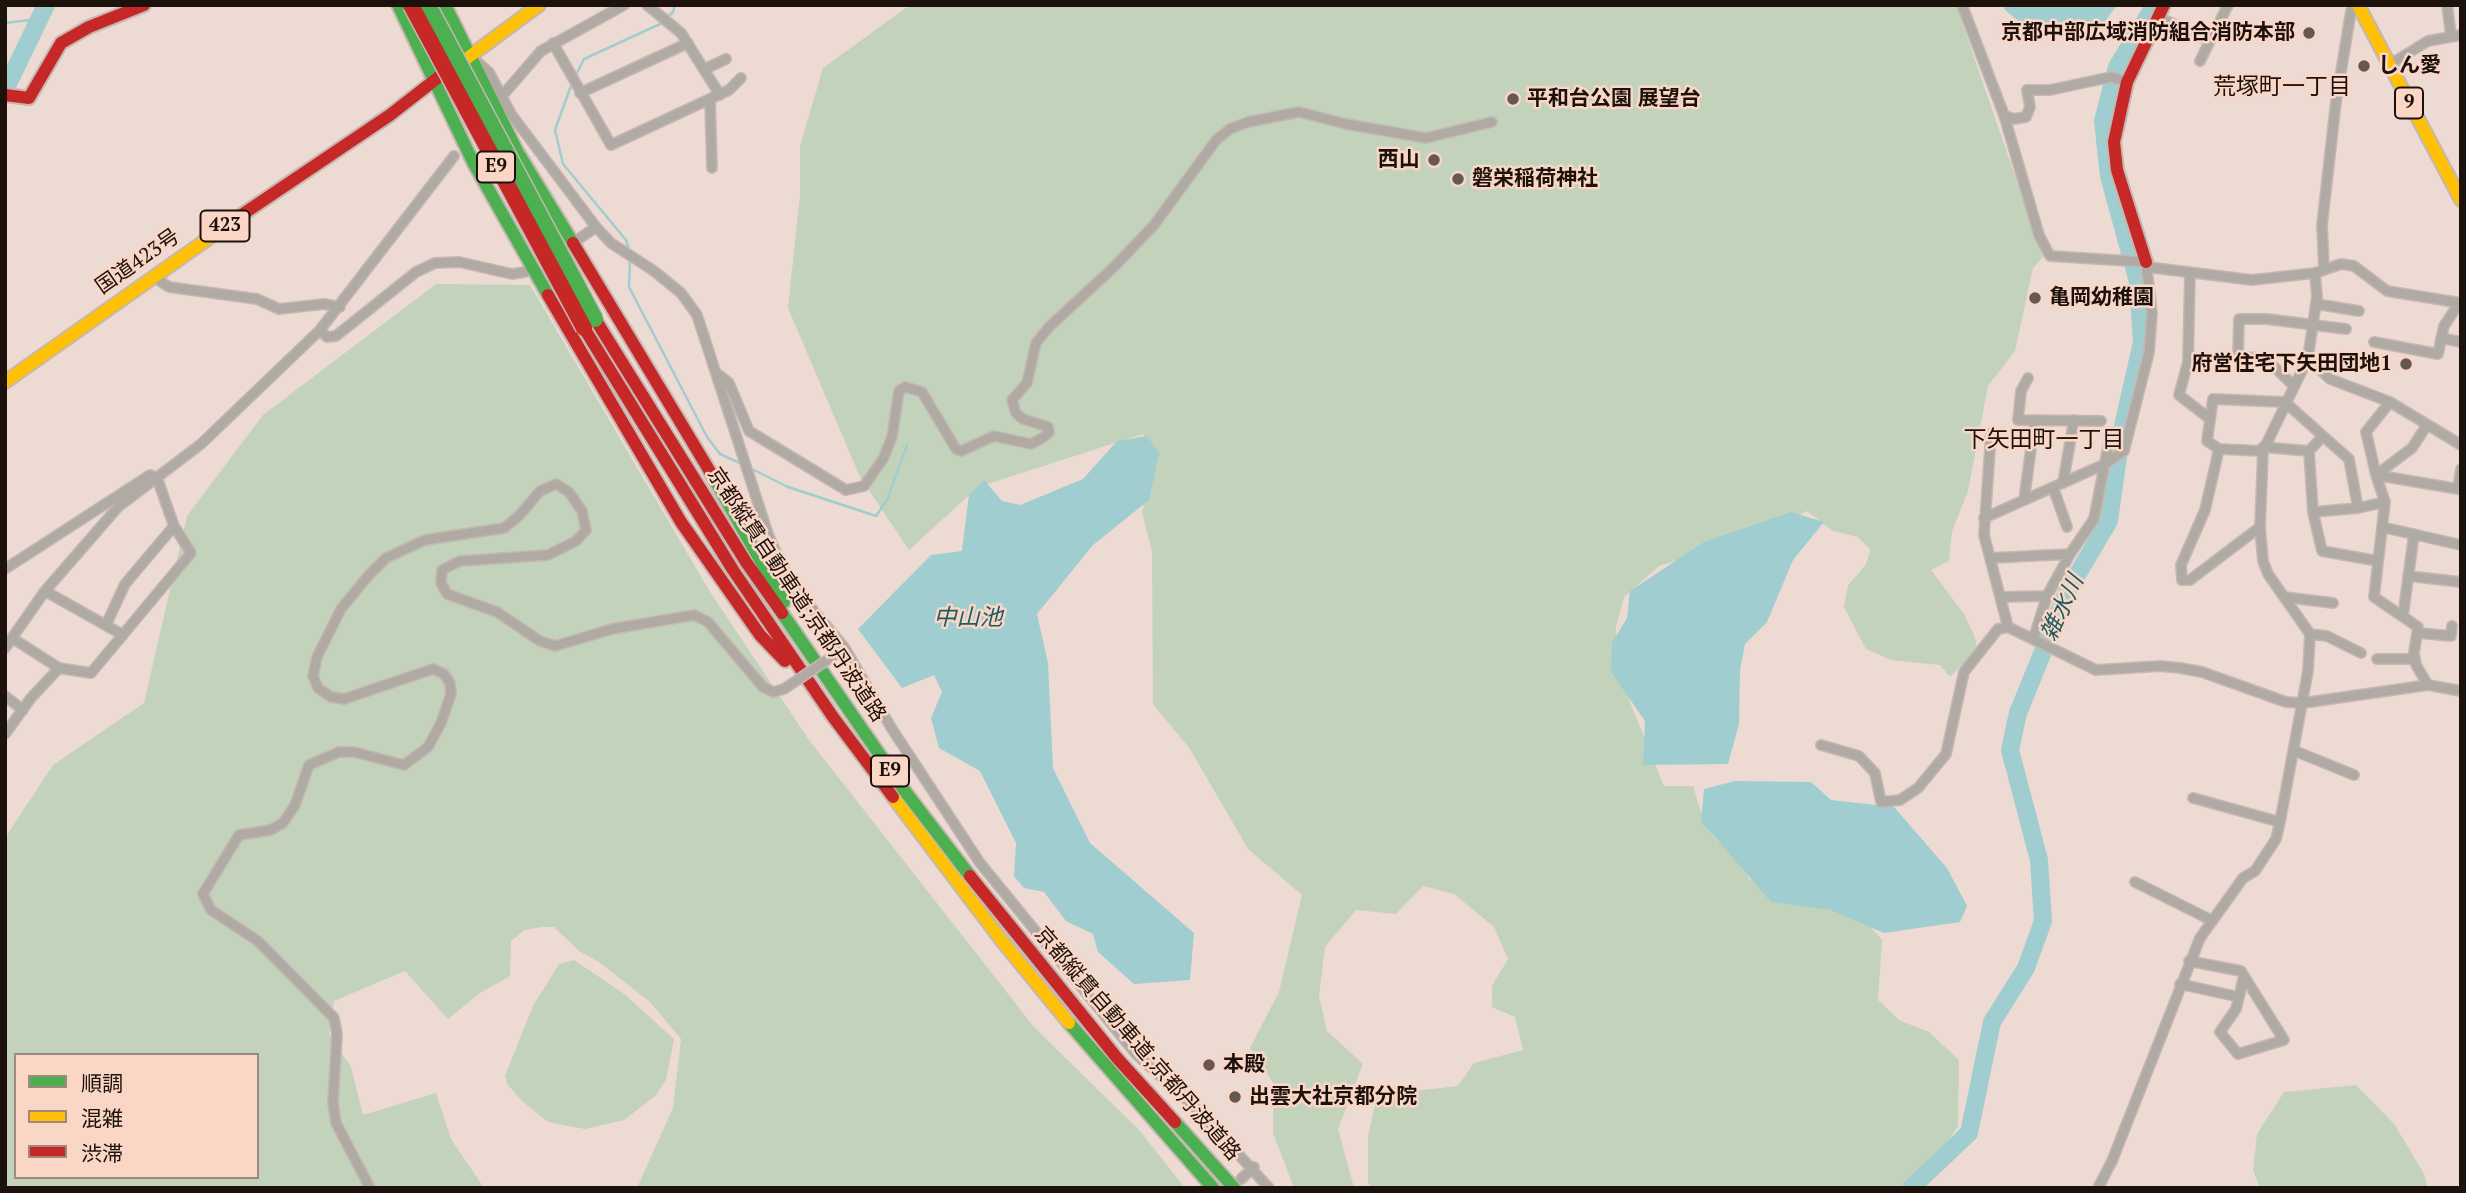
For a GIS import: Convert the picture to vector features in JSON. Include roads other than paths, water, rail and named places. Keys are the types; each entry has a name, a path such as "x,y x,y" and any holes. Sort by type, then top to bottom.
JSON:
{"main road":[{"path":"5,95 23,100 33,93 61,43 80,31 144,5"},
{"path":"398,5 512,234 674,511 760,635 817,694"},
{"name":"京都縦貫自動車道;京都丹波道路","path":"411,5 718,547 817,694 1002,942 1094,1054 1213,1188"},
{"name":"京都縦貫自動車道;京都丹波道路","path":"428,5 590,323 746,562 904,790 1013,932 1100,1037 1238,1184"},
{"path":"445,5 517,150 694,443 791,615 904,790"},
{"name":"国道423号","path":"12,378 390,115 539,5"},
{"name":"9","path":"2358,5 2461,200"},
{"path":"2146,264 2116,160 2114,142 2118,113 2127,82 2161,11"}],"street":[{"path":"502,96 531,59 553,43 624,5"},
{"path":"647,5 688,43 720,95"},
{"path":"1962,5 2004,115 2039,235 2050,256 2146,264 2252,281 2315,273 2324,268 2354,266 2387,291 2460,303 2444,326 2438,354 2374,342"},
{"path":"2200,61 2228,5"},
{"path":"2324,268 2322,225 2336,102 2351,11 2358,5"},
{"path":"2389,65 2428,41 2456,36 2447,5"},
{"path":"2161,11 2210,41"},
{"path":"553,43 611,145 720,95 741,78"},
{"path":"575,85 688,43"},
{"path":"470,56 489,72 511,114 596,227 611,243 654,271 681,293 697,315 769,537 789,581 841,649 980,863 1136,1054 1201,1113 1254,1167 1269,1188"},
{"path":"705,69 726,59"},
{"path":"2004,115 2013,119 2026,117 2030,107 2027,90 2050,90 2111,77 2127,82"},
{"path":"710,99 712,168"},
{"path":"717,373 729,383 749,431 846,490 864,486 883,459 892,437 899,391 905,387 922,392 956,449 961,452 993,436 1031,444 1044,437 1049,432 1048,427 1023,419 1016,413 1012,400 1027,383 1036,343 1049,327 1114,268 1154,225 1217,139 1230,129 1248,122 1299,112 1346,124 1426,138 1492,122"},
{"path":"5,648 45,591 118,507 210,436 320,330 454,156"},
{"path":"580,238 596,227"},
{"path":"320,330 327,337 336,336 416,272 435,264 459,262 512,274 525,272"},
{"path":"1984,518 2105,464 2124,451 2149,352 2152,313 2146,264"},
{"path":"2190,273 2188,362 2179,395 2210,419"},
{"path":"2098,1188 2112,1161 2189,961 2211,920 2243,878 2255,871 2276,839 2303,703 2310,634 2263,561 2260,527 2263,449 2308,358 2315,304 2315,273"},
{"path":"154,277 169,287 257,299 279,309 324,304 340,307"},
{"path":"2315,304 2359,311"},
{"path":"2294,386 2265,358 2238,358 2239,319 2267,319 2346,329"},
{"path":"2441,338 2461,342"},
{"path":"2308,358 2330,379 2390,402 2461,445"},
{"path":"2028,377 2021,391 2018,419 2101,421"},
{"path":"2309,451 2219,449 2207,441 2213,399 2286,402 2349,459 2358,508"},
{"path":"2390,402 2366,432 2375,475 2385,502 2374,597 2418,627 2415,659 2428,685"},
{"path":"2024,500 2035,420"},
{"path":"2063,483 2074,420"},
{"path":"2375,475 2412,448 2427,425"},
{"path":"2034,637 2047,596 2070,554 2094,519 2111,432"},
{"path":"1991,434 1991,467 1986,473 1984,536 1992,558 2008,627"},
{"path":"2323,436 2309,451 2314,512 2322,551 2378,561"},
{"path":"2219,449 2205,510 2180,565 2182,580 2190,580 2260,527"},
{"path":"2375,475 2458,489 2461,468"},
{"path":"5,569 150,475 157,478 174,526 191,553 91,674 60,668 12,639"},
{"path":"370,1188 336,1123 333,1103 337,1034 334,1018 258,941 211,910 203,894 239,835 271,830 284,823 295,805 309,765 339,752 354,752 404,765 428,747 441,723 451,694 450,683 444,674 433,669 344,699 331,697 318,688 313,676 317,657 341,609 368,576 386,558 425,540 504,528 519,516 540,491 556,484 569,492 582,511 586,530 576,541 548,555 460,562 442,570 441,583 447,594 496,612 540,641 555,646 612,629 694,615 708,622 763,687 773,692 784,688 841,649"},
{"path":"2053,487 2067,527"},
{"path":"2314,512 2358,508 2385,502"},
{"path":"106,625 125,584 174,526"},
{"path":"2382,527 2461,545"},
{"path":"2403,617 2414,534"},
{"path":"1992,558 2070,554"},
{"path":"2408,576 2461,582"},
{"path":"45,591 124,635"},
{"path":"2001,597 2047,596"},
{"path":"2284,597 2333,603"},
{"path":"2419,633 2451,636 2452,626"},
{"path":"1821,745 1859,756 1875,772 1881,802 1900,800 1918,788 1946,754 1964,672 1998,629 2008,627 2034,637 2084,667 2096,670 2161,666 2180,668 2202,672 2286,702 2303,703 2428,685 2461,691"},
{"path":"2310,634 2327,636 2361,653"},
{"path":"2377,659 2415,659"},
{"path":"5,734 31,698 60,668"},
{"path":"5,696 23,710"},
{"path":"2295,751 2354,775"},
{"path":"2193,798 2280,822"},
{"path":"2135,882 2211,920"},
{"path":"2189,961 2241,971 2284,1040 2238,1054 2220,1032 2236,1009 2244,976"},
{"path":"2179,984 2239,996"},
{"path":"1238,1184 1254,1167"}],"water":[{"path":"2003,5 2117,5 2103,24 2078,29 2028,29 2005,10"},
{"name":"中山池","path":"1147,436 1159,453 1149,500 1093,545 1037,614 1048,663 1053,768 1090,843 1194,933 1190,980 1134,984 1098,952 1093,934 1066,921 1044,892 1024,888 1014,876 1016,843 980,771 939,748 931,718 942,692 934,675 902,688 858,629 931,555 962,551 969,495 984,480 1002,501 1020,505 1083,479 1117,441"},
{"path":"1791,512 1824,522 1793,560 1767,622 1745,644 1740,670 1739,724 1728,764 1643,765 1645,721 1611,672 1612,643 1627,618 1630,591 1704,542"},
{"path":"1735,781 1811,782 1831,800 1894,807 1947,868 1967,906 1960,922 1884,933 1831,910 1771,902 1701,821 1704,789"}],"waterway":[{"path":"5,90 46,5"},
{"path":"575,77 584,59 660,24 673,12 675,5"},
{"name":"雑水川","path":"1911,1188 1969,1133 1992,1022 2026,968 2043,921 2039,860 2010,750 2018,713 2068,590 2109,521 2121,435 2142,342 2138,282 2109,176 2103,121 2117,67 2155,5"},
{"path":"5,23 39,19"},
{"path":"572,83 555,130 563,164 626,240 630,252"},
{"path":"630,259 629,287 707,437 720,454 744,465"},
{"path":"750,468 788,487 876,516 887,500 907,445"}],"place":[{"name":"京都中部広域消防組合消防本部","path":"2309,33"},
{"name":"しん愛","path":"2364,66"},
{"name":"平和台公園 展望台","path":"1513,99"},
{"name":"西山","path":"1434,160"},
{"name":"磐栄稲荷神社","path":"1458,179"},
{"name":"亀岡幼稚園","path":"2035,298"},
{"name":"府営住宅下矢田団地1","path":"2406,364"},
{"name":"本殿","path":"1209,1065"},
{"name":"出雲大社京都分院","path":"1235,1097"}],"district":[{"name":"荒塚町一丁目","path":"2282,87"},
{"name":"下矢田町一丁目","path":"2044,440"}]}
